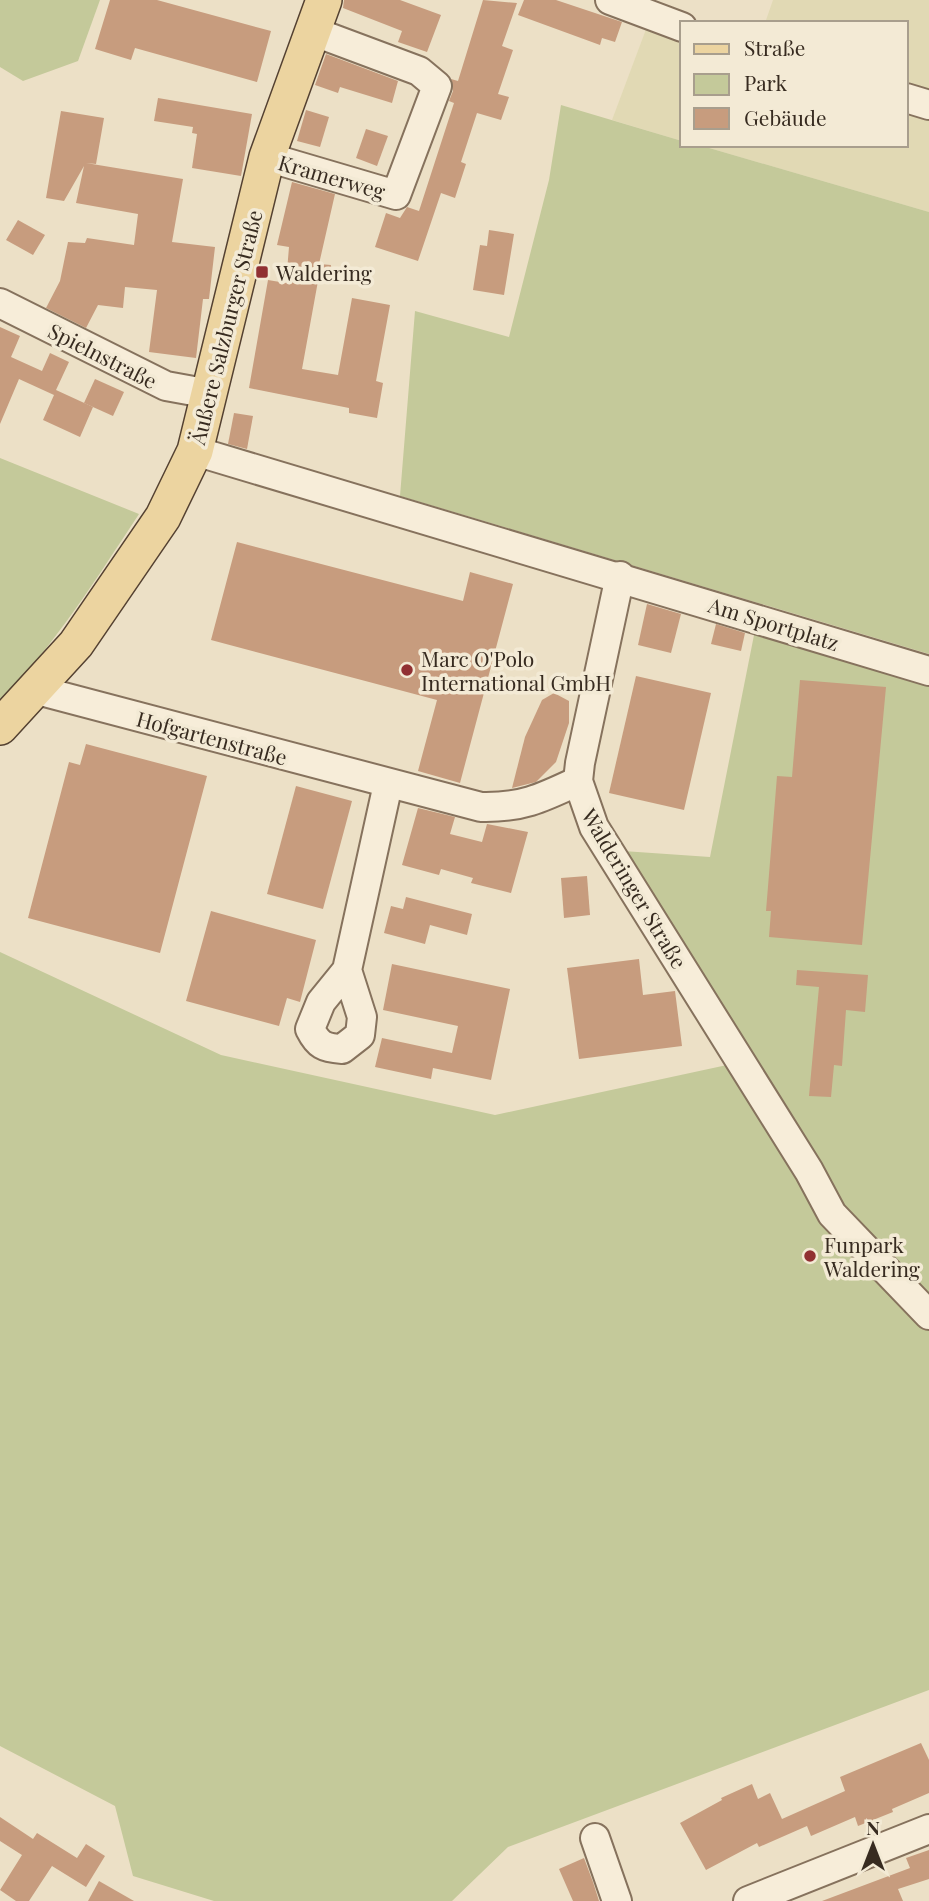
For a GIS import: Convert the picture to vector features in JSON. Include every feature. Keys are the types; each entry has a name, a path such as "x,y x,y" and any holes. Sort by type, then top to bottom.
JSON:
{"main road":[{"name":"Äußere Salzburger Straße","path":"0,727 37,690 76,643 163,517 195,451 267,157 318,16"}],"street":[{"path":"610,0 647,7 680,26"},
{"name":"Kramerweg","path":"267,157 396,195 431,105 437,86 419,71 318,16"},
{"path":"908,99 929,105"},
{"name":"Spielnstraße","path":"0,303 166,386 210,394"},
{"path":"195,451 620,576"},
{"name":"Am Sportplatz","path":"620,576 929,671"},
{"name":"Walderinger Straße","path":"620,576 579,781 594,827 809,1171 832,1214 929,1315"},
{"name":"Hofgartenstraße","path":"37,690 481,807 512,807 536,802 579,781"},
{"path":"347,970 388,784"},
{"path":"748,1901 802,1891 929,1829"},
{"path":"595,1838 617,1901"}],"shaded area":[{"path":"773,0 929,0 929,212 706,147 908,147 908,21 766,21"},
{"path":"651,16 680,26 680,140 612,120"}],"green space":[{"path":"0,0 100,0 78,61 23,81 0,67"},
{"path":"561,105 680,140 680,147 706,147 929,212 929,654 400,496 415,311 509,337 549,180"},
{"path":"0,458 139,514 57,634 0,701"},
{"path":"756,625 929,677 929,1690 508,1847 452,1901 214,1901 133,1876 115,1806 0,1746 0,952 221,1055 495,1115 727,1065 623,851 710,857"}],"building":[{"path":"110,0 157,0 271,31 257,82 135,48 131,60 95,49"},
{"path":"344,0 400,0 441,15 427,52 398,42 402,31 343,8"},
{"path":"483,0 517,3 502,46 513,50 498,94 509,97 501,120 477,113 461,162 466,164 455,198 441,193 418,261 375,247 386,213 400,218 407,207 419,211 454,103 449,101 453,91 451,79 458,81"},
{"path":"524,0 556,0 622,22 615,42 602,38 600,45 518,15"},
{"path":"326,54 398,81 392,103 340,87 338,93 315,85"},
{"path":"158,98 252,114 241,176 192,168 197,134 192,133 193,127 154,121"},
{"path":"306,110 329,117 320,147 297,141"},
{"path":"61,111 104,118 96,164 86,163 183,179 172,242 215,247 209,299 203,299 196,358 149,352 157,290 125,287 123,308 98,305 86,328 46,308 60,281 68,242 85,243 87,238 134,245 138,214 76,203 84,166 64,201 46,198"},
{"path":"366,129 388,136 377,166 356,158"},
{"path":"292,182 335,194 319,264 331,265 329,282 318,281 302,369 338,375 352,298 390,305 376,381 383,383 377,418 349,413 349,408 249,388 268,280 286,283 289,247 277,245"},
{"path":"18,220 45,235 33,255 6,240"},
{"path":"489,230 514,234 504,295 473,290 480,245 487,246"},
{"path":"0,327 20,336 11,357 42,371 50,353 69,362 56,390 93,407 80,437 43,420 54,395 19,379 0,424"},
{"path":"95,379 124,392 113,416 84,403"},
{"path":"234,413 253,416 247,449 228,444"},
{"name":"Marc O'Polo International GmbH","path":"237,542 463,601 470,572 513,584 460,783 418,771 437,700 211,640"},
{"path":"647,604 681,614 671,653 638,645"},
{"path":"716,624 745,633 741,651 711,644"},
{"path":"636,676 711,693 684,810 609,793"},
{"path":"800,680 886,687 862,945 769,937 771,911 766,911 777,776 792,777"},
{"path":"554,693 569,701 569,723 556,762 536,782 512,788 525,737 542,700"},
{"path":"86,744 207,776 160,953 28,918 69,762 80,765"},
{"path":"296,786 352,801 323,909 267,894"},
{"path":"418,808 455,817 450,834 482,842 487,824 528,832 511,893 471,883 473,878 441,869 439,875 402,865"},
{"path":"587,876 590,915 564,918 561,878"},
{"path":"406,897 472,914 467,935 430,925 425,944 384,933 391,906 403,909"},
{"path":"211,911 316,940 300,1002 287,998 279,1026 186,1001"},
{"path":"639,959 643,995 675,991 682,1046 579,1059 567,968"},
{"path":"392,964 510,989 491,1080 433,1068 431,1079 375,1067 382,1038 452,1053 458,1026 383,1010"},
{"path":"797,970 868,975 865,1012 846,1010 842,1066 834,1065 831,1097 809,1096 819,987 796,985"},
{"path":"921,1743 929,1760 929,1793 858,1826 855,1817 811,1836 807,1826 759,1847 757,1843 706,1870 680,1823 722,1800 721,1798 752,1784 758,1799 770,1793 782,1819 845,1791 840,1777"},
{"path":"0,1817 33,1839 37,1833 77,1858 86,1844 105,1856 86,1887 52,1866 29,1901 16,1901 0,1890 22,1855 0,1841"},
{"path":"929,1850 929,1879 898,1889 903,1901 822,1901 910,1868 906,1858"},
{"path":"584,1858 599,1901 573,1901 559,1869"},
{"path":"99,1881 134,1901 88,1901"}],"place":[{"name":"Waldering","path":"262,272"},
{"name":"Marc O'Polo International GmbH","path":"407,670"},
{"name":"Funpark Waldering","path":"810,1256"}]}
